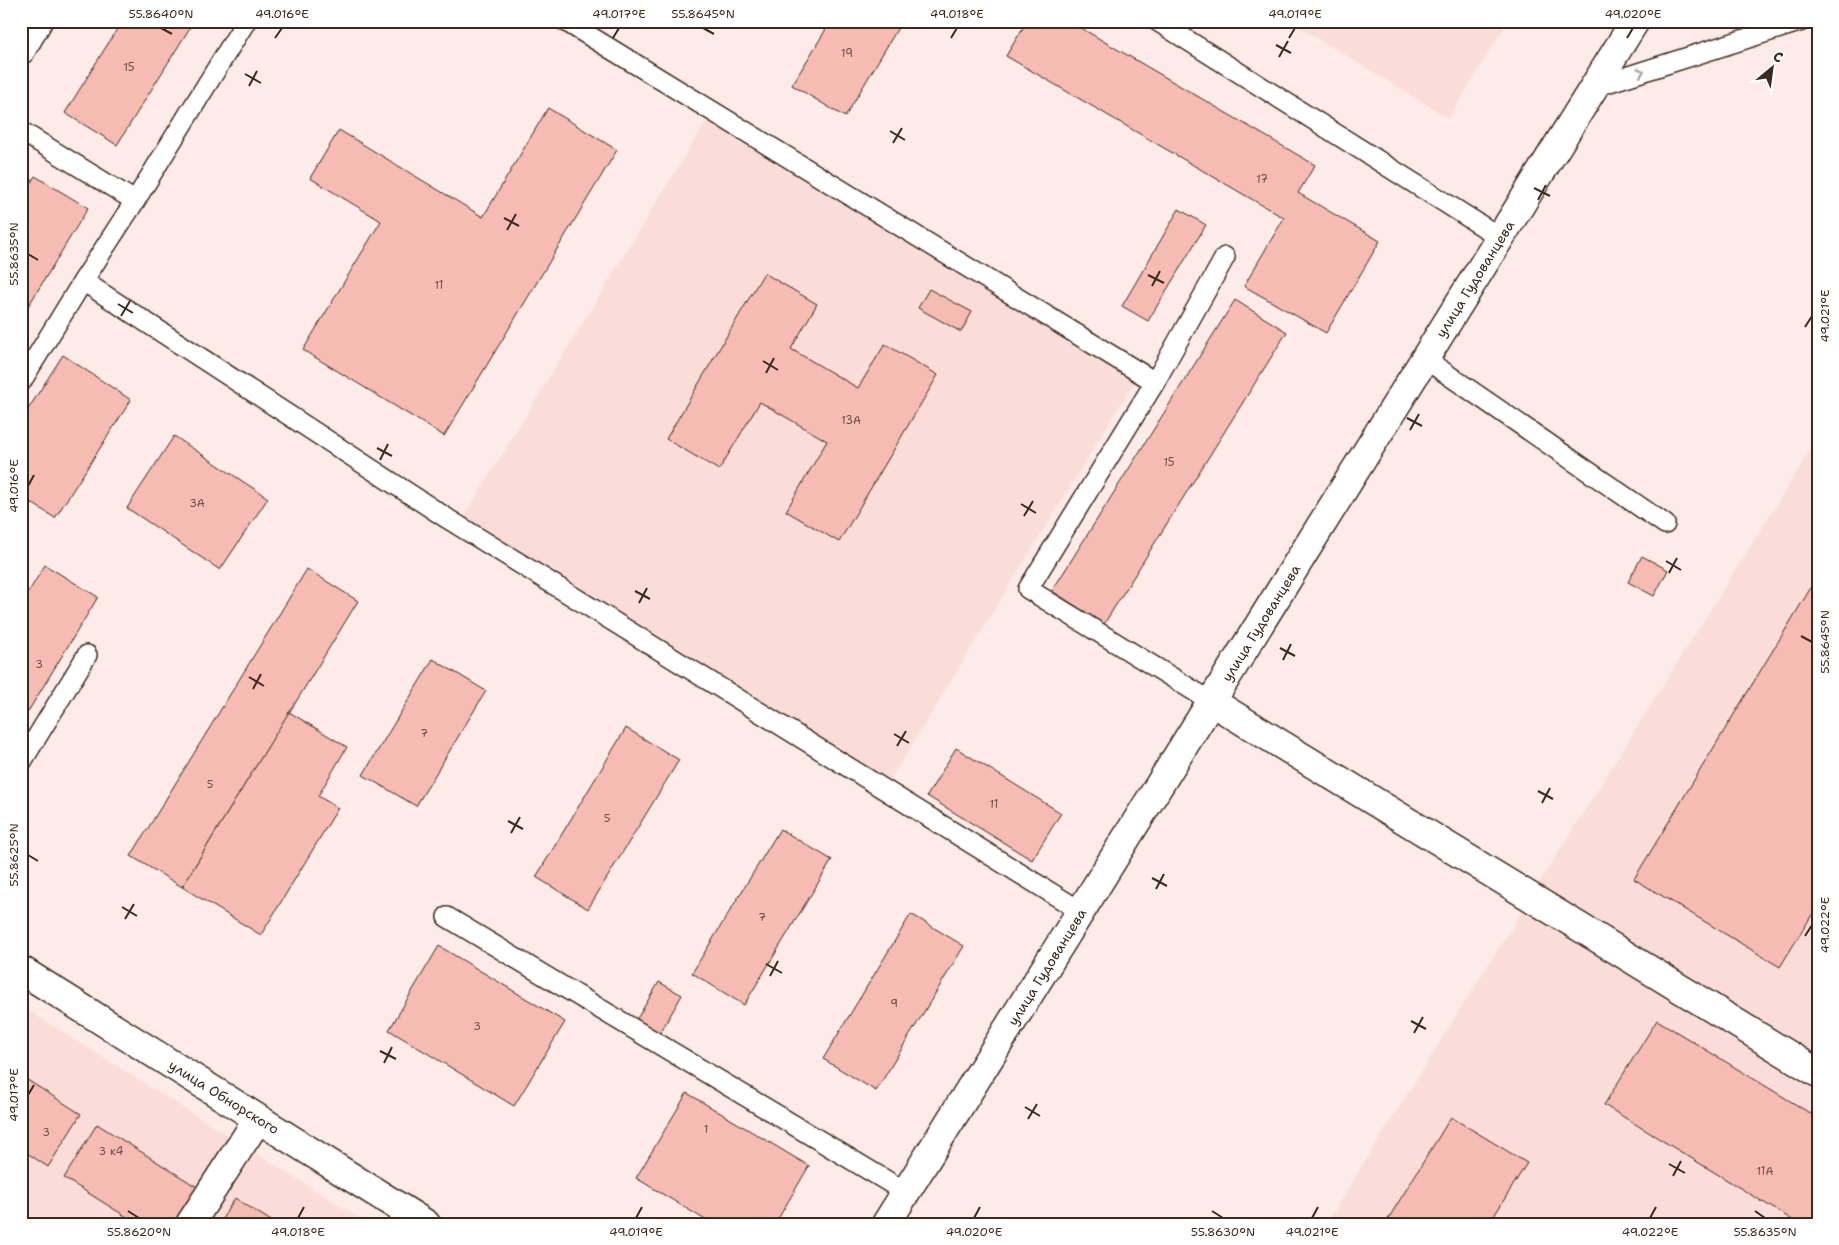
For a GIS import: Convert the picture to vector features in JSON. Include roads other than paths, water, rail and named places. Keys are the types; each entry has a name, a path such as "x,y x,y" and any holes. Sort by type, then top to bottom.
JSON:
{"street":[{"path":"21,50 38,21"},
{"name":"улица Гудованцева","path":"886,1224 1635,21"},
{"path":"1212,702 1818,1073"},
{"name":"улица Обнорского","path":"21,970 426,1224"},
{"path":"190,1224 258,1118"}],"lane":[{"path":"21,382 246,21"},
{"path":"565,21 1155,382"},
{"path":"1157,21 1501,238"},
{"path":"1594,87 1802,21"},
{"path":"21,131 135,201"},
{"path":"1212,702 1028,590 1155,382 1225,257"},
{"path":"83,282 448,519 1082,912"},
{"path":"1425,359 1665,524"},
{"path":"21,763 87,655"},
{"path":"447,917 907,1193"}]}
